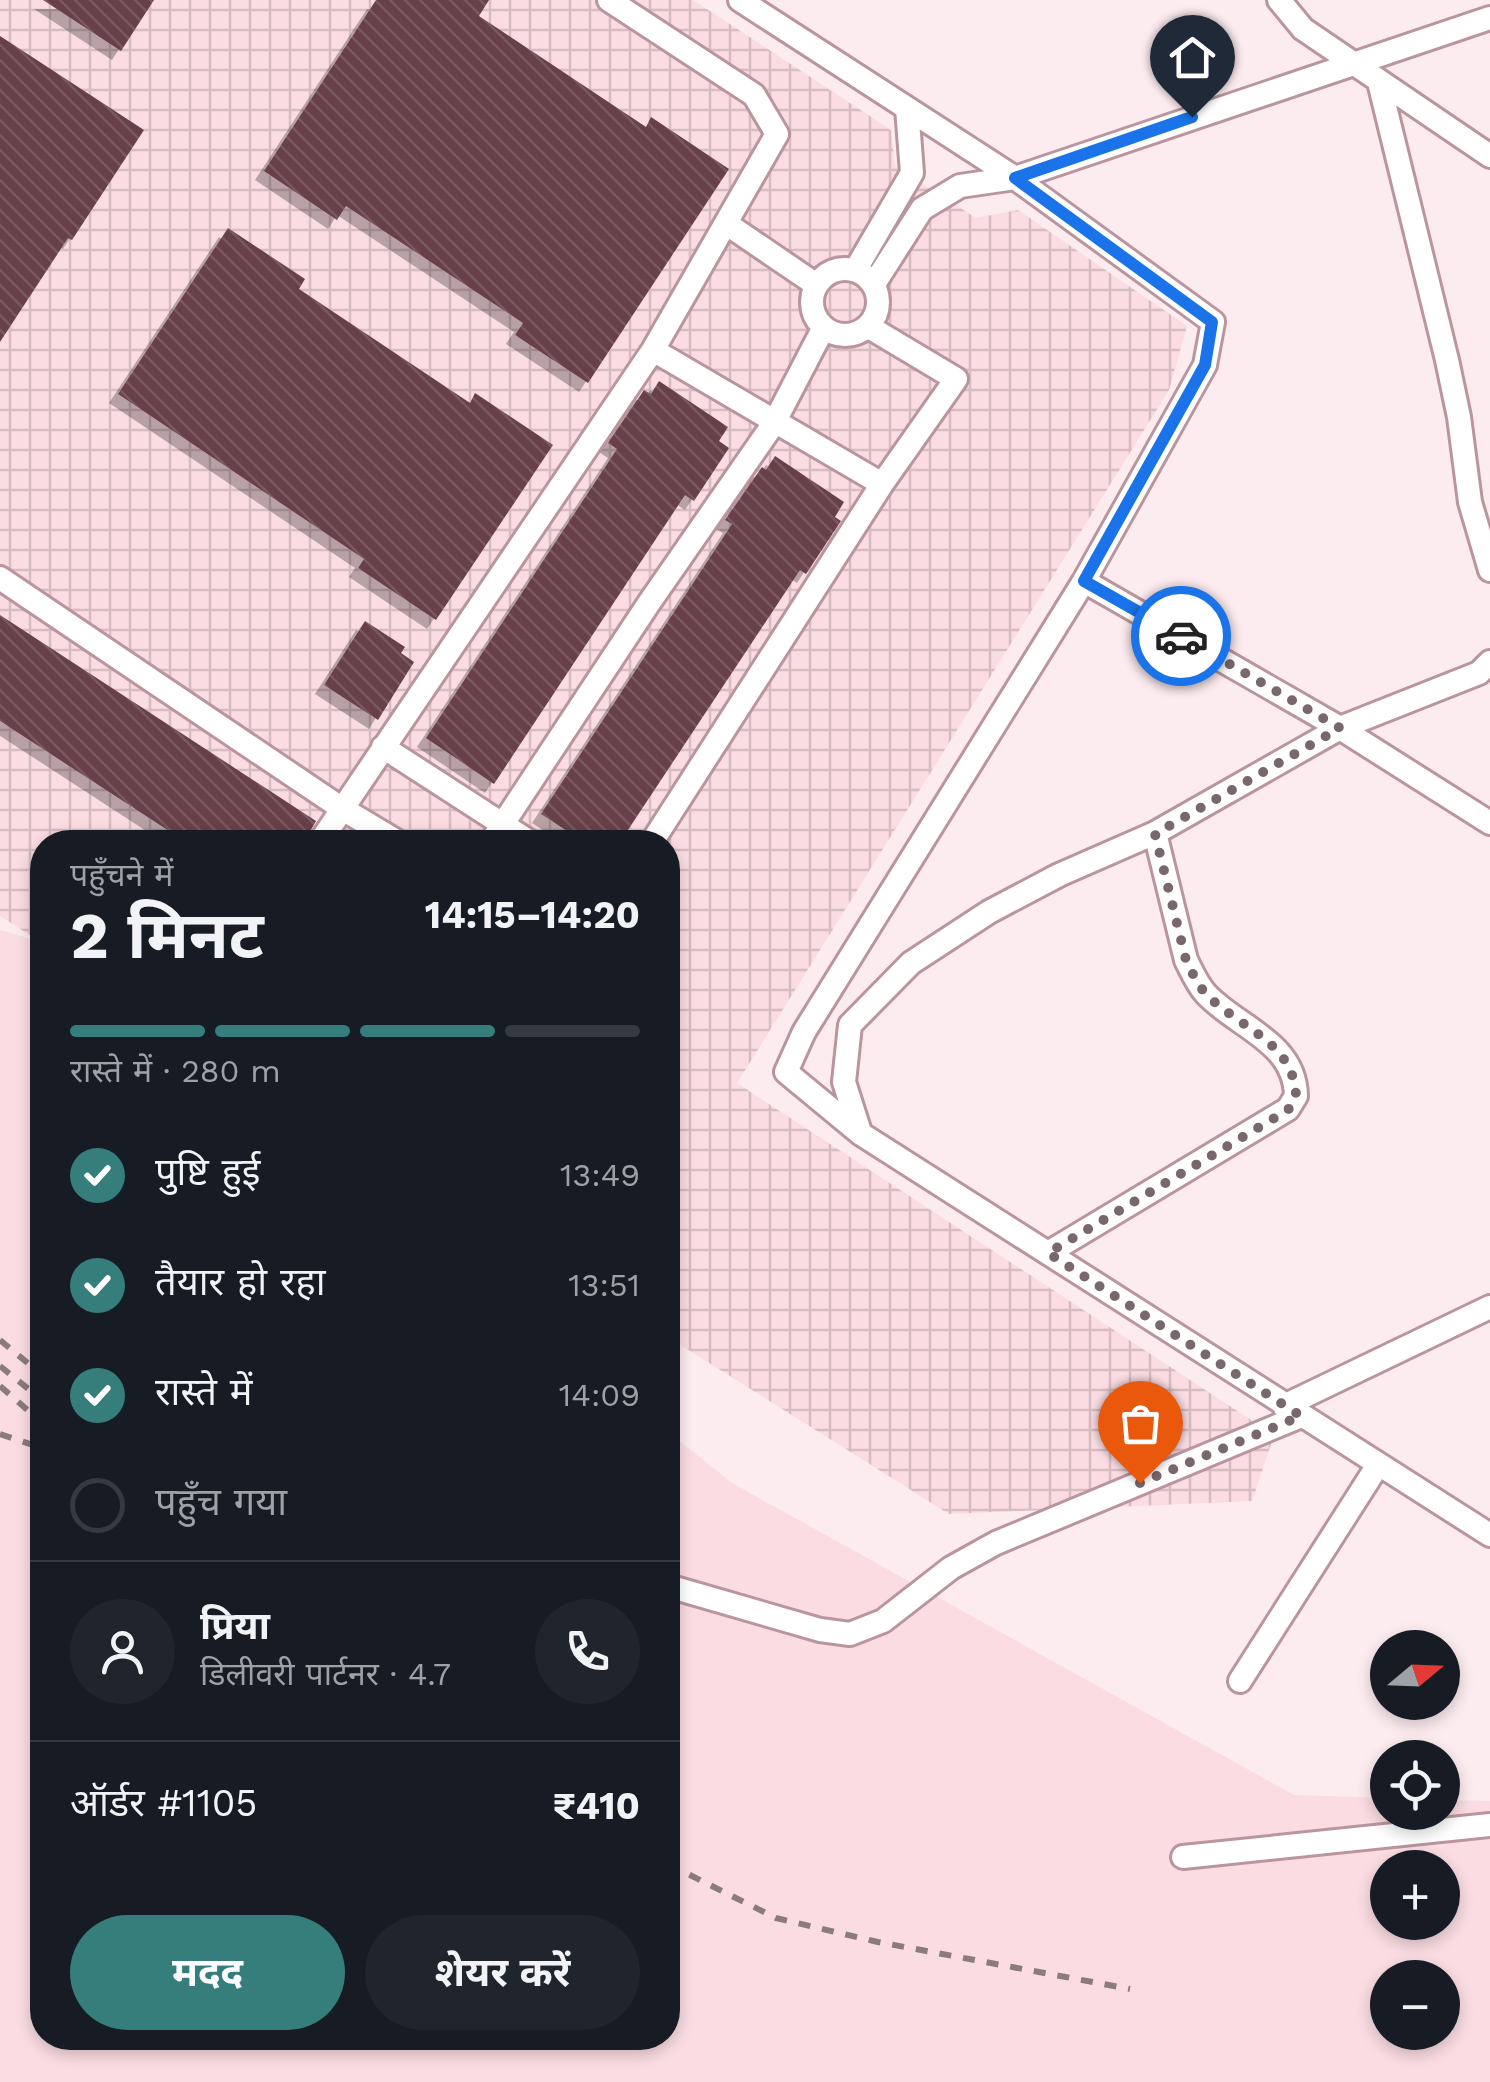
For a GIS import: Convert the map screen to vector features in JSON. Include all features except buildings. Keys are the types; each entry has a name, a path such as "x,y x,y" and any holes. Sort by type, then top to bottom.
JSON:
{"street":[{"path":"327,830 654,350 778,134 754,95 609,0"},
{"path":"740,0 1015,178 1212,322 1205,365 1084,581 804,1032 786,1072 861,1134 1488,1537"},
{"path":"1280,0 1304,29 1490,156"},
{"path":"865,276 922,209 960,186 1015,178 1490,18"},
{"path":"1379,82 1460,417 1470,502 1490,570"},
{"path":"865,276 833,270 815,284 811,308 823,330 847,337 870,327 879,306 865,276 912,173 907,108"},
{"path":"727,224 815,284"},
{"path":"660,830 882,484 956,379 870,327"},
{"path":"500,830 774,423 823,330"},
{"path":"654,350 882,484"},
{"path":"0,578 378,830"},
{"path":"1084,581 1340,728 1490,823"},
{"path":"861,1134 844,1082 850,1025 910,962 1007,903 1155,834 1340,728 1478,673 1490,662"},
{"path":"383,747 492,830"},
{"path":"1048,1253 1288,1110 1296,1096 1291,1066 1279,1051 1207,995 1195,979 1186,960 1155,834"},
{"path":"680,1589 820,1630 850,1634 883,1621 951,1568 996,1543 1293,1411 1490,1307"},
{"path":"1240,1680 1378,1464"},
{"path":"1183,1857 1490,1825"}],"shaded area":[{"path":"0,0 693,0 891,130 895,166 976,218 1018,210 1187,326 1169,390 737,1083 1274,1435 1252,1501 949,1514 680,1345 680,830 30,830 30,935 0,916"},
{"path":"0,930 30,939 30,2050 680,2050 680,1442 732,1483 1294,1795 1370,1797 1370,1830 1460,1830 1460,1800 1490,1801 1490,2082 0,2082"}],"railway":[{"path":"0,1340 30,1365"},
{"path":"0,1366 30,1390"},
{"path":"0,1386 30,1412"},
{"path":"0,1434 30,1444"},
{"path":"680,1870 776,1918 878,1942 1130,1989"}],"way so far":[{"path":"1140,1483 1301,1416 1048,1253 1288,1110 1296,1096 1291,1066 1279,1051 1207,995 1195,979 1186,960 1155,834 1340,728 1181,636"}],"route":[{"path":"1181,636 1084,581 1205,365 1212,322 1015,178 1192,117"}]}
